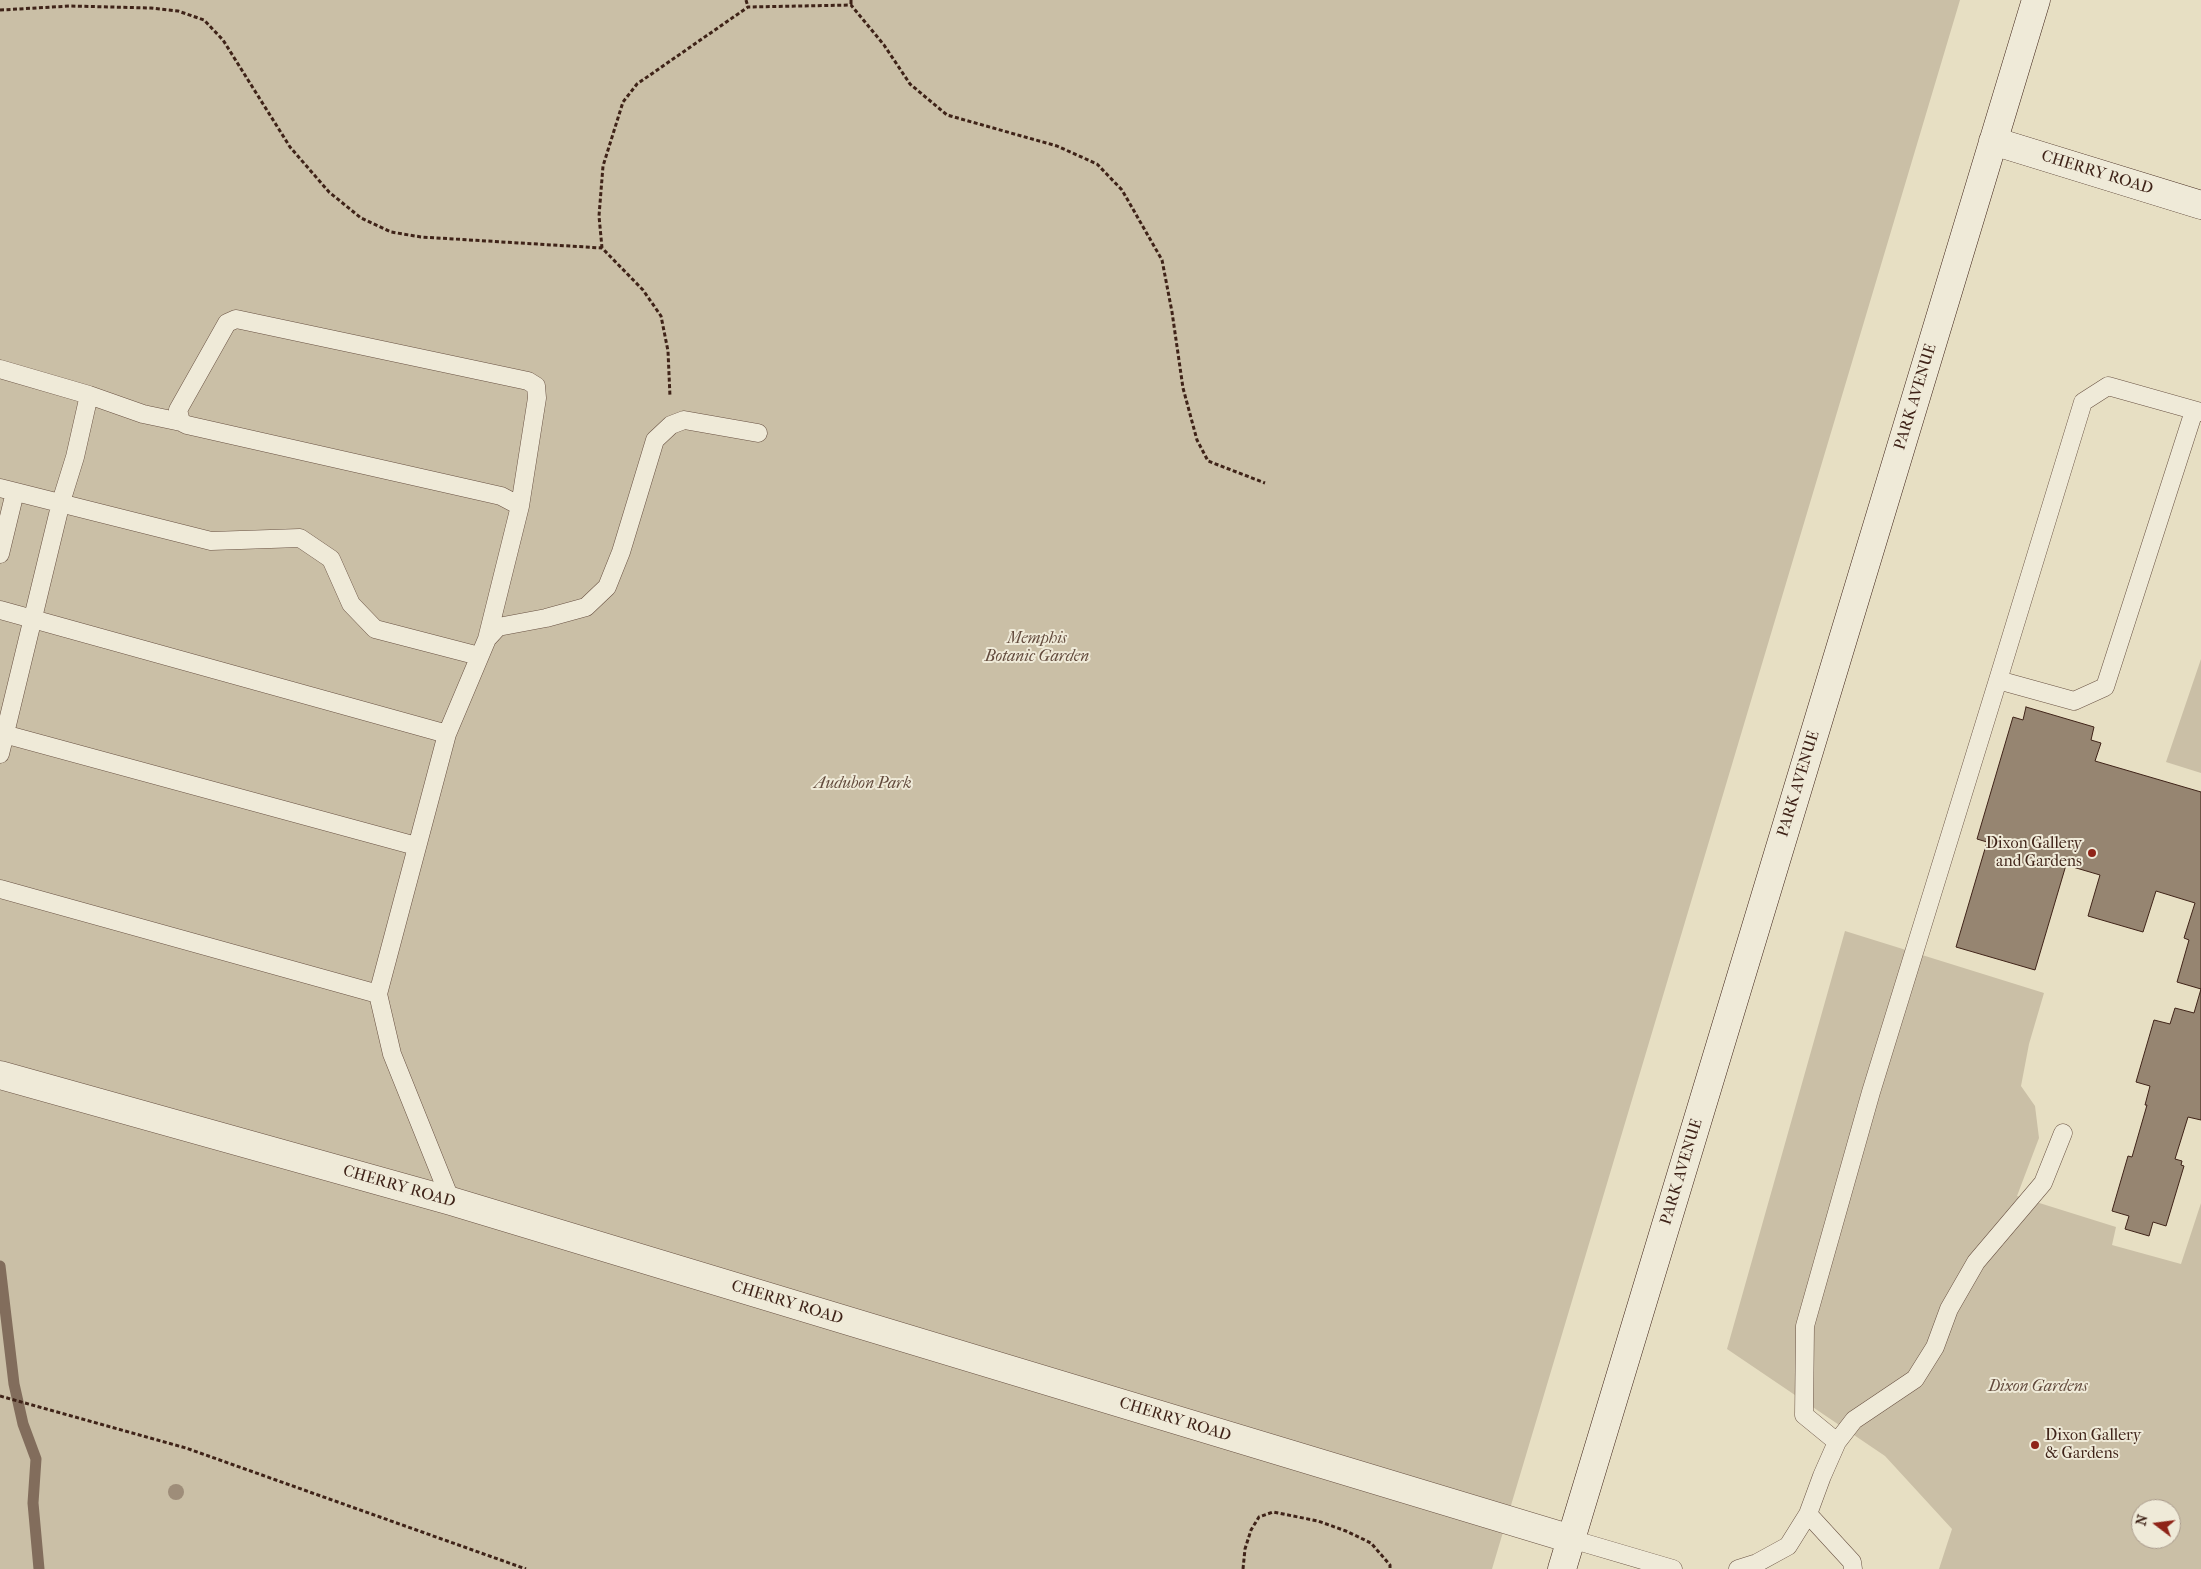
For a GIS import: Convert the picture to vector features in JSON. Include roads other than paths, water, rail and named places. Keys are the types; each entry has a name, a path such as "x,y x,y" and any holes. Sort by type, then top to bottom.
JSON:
{"main road":[{"name":"PARK AVENUE","path":"1562,1569 2036,0"},
{"name":"CHERRY ROAD","path":"1993,141 2201,205"},
{"name":"CHERRY ROAD","path":"0,1075 451,1201 1572,1539"}],"lane":[{"path":"181,422 178,410 191,384 227,324 236,319 528,381 536,386 537,398 520,506 487,639 447,734 378,994 392,1054 451,1201"},
{"path":"0,369 89,395 142,414 502,496 520,506"},
{"path":"1837,1442 1804,1415 1805,1326 1870,1092 2083,402 2108,386 2198,412 2105,687 2074,701 1998,680"},
{"path":"0,754 2,734 61,502 75,457 89,395"},
{"path":"487,639 498,627 546,618 586,607 607,587 621,552 655,440 671,425 684,420 758,433"},
{"path":"0,554 7,490 61,502 210,541 300,538 331,559 352,604 375,628 479,656"},
{"path":"0,610 447,734"},
{"path":"2,734 416,846"},
{"path":"0,889 378,994"},
{"path":"1738,1569 1756,1563 1788,1546 1808,1514 1837,1442 1854,1420 1915,1379 1935,1347 1949,1309 1976,1262 2043,1183 2063,1133"},
{"path":"1808,1514 1852,1562 1853,1569"},
{"path":"1572,1539 1673,1569"}],"waterway":[{"path":"0,1266 14,1384 23,1424 36,1459 33,1503 39,1569"}],"place":[{"name":"Dixon Gallery and Gardens","path":"2092,853"},
{"name":"Dixon Gallery & Gardens","path":"2035,1445"}],"park label":[{"name":"Memphis Botanic Garden","path":"1037,648"},
{"name":"Audubon Park","path":"863,784"},
{"name":"Dixon Gardens","path":"2038,1387"}]}
